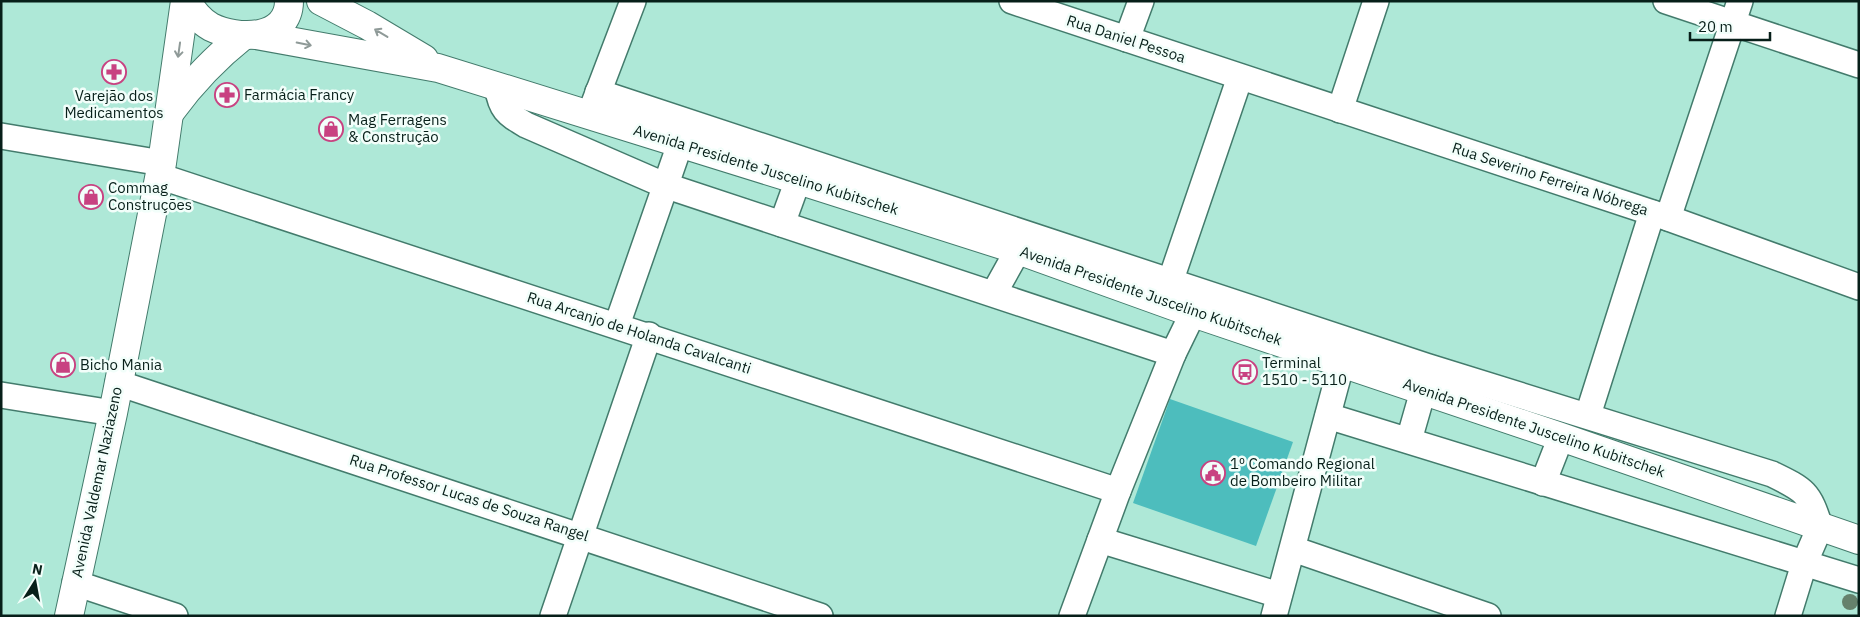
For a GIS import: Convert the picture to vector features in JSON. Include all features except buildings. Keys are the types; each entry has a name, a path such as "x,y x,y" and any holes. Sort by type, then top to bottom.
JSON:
{"main road":[{"name":"Avenida Presidente Juscelino Kubitschek","path":"186,1 192,10 209,26 232,34 250,35 438,68 497,86 594,104 680,144 798,180 971,225 1018,250 1167,292 1193,313 1342,362 1425,378 1561,437 1859,540"},
{"name":"Avenida Valdemar Naziazeno","path":"69,616 113,413 161,170 186,1"},
{"name":"Avenida Valdemar Naziazeno","path":"170,112 191,84 211,63 250,35 270,32 282,22 289,9 289,1"},
{"name":"Avenida Presidente Juscelino Kubitschek","path":"320,1 367,25 438,68"}],"street":[{"path":"633,1 594,104 971,225 1425,378 1588,415 1772,474 1798,486 1811,500 1820,527 1804,564 1788,616"},
{"name":"Rua Daniel Pessoa","path":"1012,1 1240,77"},
{"path":"1127,39 1141,1"},
{"path":"1340,110 1376,1"},
{"path":"1666,1 1736,12 1859,65"},
{"path":"1588,415 1736,12"},
{"path":"1167,292 1240,77"},
{"name":"Rua Severino Ferreira Nóbrega","path":"1240,77 1660,216 1859,286"},
{"path":"497,86 500,104 510,115 526,125 664,185 1173,354"},
{"name":"Rua Arcanjo de Holanda Cavalcanti","path":"1,136 161,170 649,336 1118,491"},
{"path":"617,325 664,185 680,144"},
{"path":"782,224 798,180"},
{"path":"994,293 1018,250"},
{"path":"1072,616 1118,491 1173,354 1193,313"},
{"path":"553,616 649,336"},
{"path":"1100,540 1276,605 1293,549 1342,362"},
{"path":"1409,440 1425,378"},
{"name":"Rua Professor Lucas de Souza Rangel","path":"118,382 820,616"},
{"path":"1,395 113,413"},
{"path":"1328,416 1859,580"},
{"path":"1626,459 1636,430"},
{"path":"1543,483 1561,437"},
{"path":"1293,549 1488,616"},
{"path":"75,582 176,616"}],"place":[{"name":"Varejão dos Medicamentos","path":"114,72"},
{"name":"Farmácia Francy","path":"227,95"},
{"name":"Mag Ferragens & Construção","path":"331,129"},
{"name":"Commag Construções","path":"91,197"},
{"name":"Bicho Mania","path":"63,365"},
{"name":"Terminal 1510 - 5110","path":"1245,372"},
{"name":"1º Comando Regional de Bombeiro Militar","path":"1213,473"}]}
